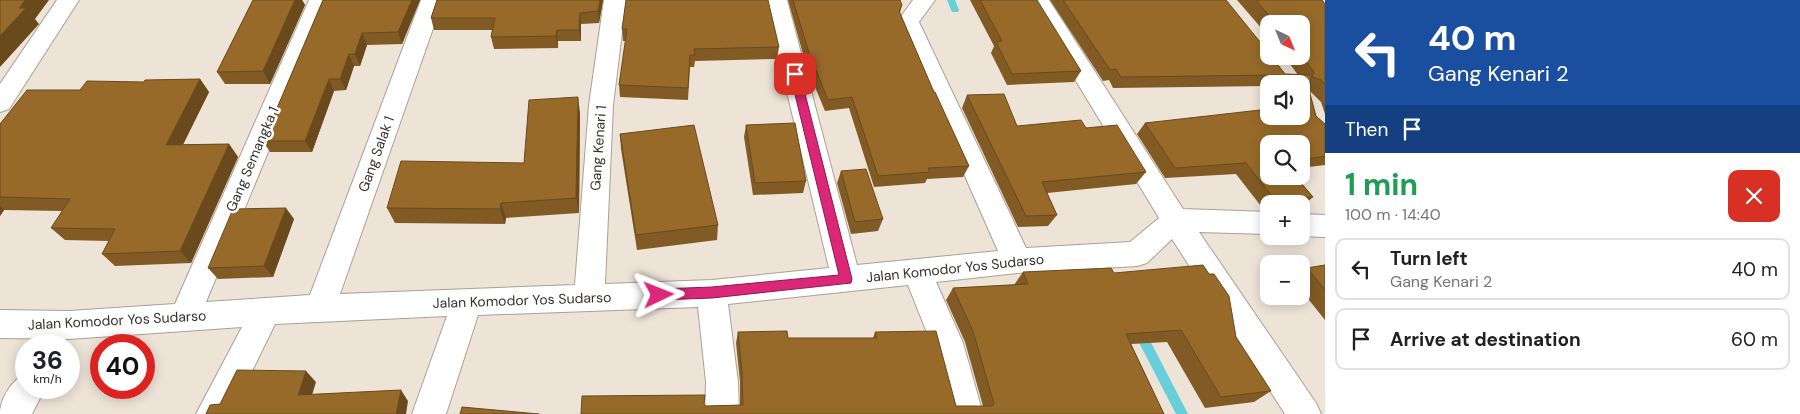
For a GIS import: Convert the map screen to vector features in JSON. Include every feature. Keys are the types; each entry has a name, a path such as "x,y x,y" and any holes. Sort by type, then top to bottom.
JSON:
{"street":[{"path":"0,104 68,0"},
{"name":"Gang Semangka 1","path":"185,317 320,0"},
{"name":"Gang Salak 1","path":"320,308 432,0"},
{"name":"Gang Kenari 1","path":"589,297 601,105 615,0"},
{"path":"776,0 846,279"},
{"path":"924,0 920,9 911,14 908,22 1017,261"},
{"path":"1038,0 1175,220 1304,414"},
{"path":"1175,220 1260,224"},
{"name":"Jalan Komodor Yos Sudarso","path":"69,334 185,317 320,308 712,293 1017,261 1137,254 1175,220"},
{"path":"1310,225 1325,226"},
{"path":"917,271 947,343 966,414"},
{"path":"712,293 722,382 722,414"},
{"path":"429,414 467,302"},
{"path":"213,414 266,312"},
{"name":"Jalan Komodor Yos Sudarso","path":"0,324 56,334"},
{"path":"13,414 22,399"}],"building":[{"path":"0,0 25,0 19,8 26,8 0,36"},
{"path":"253,0 295,0 263,71 217,72"},
{"path":"323,0 412,0 398,32 362,33 355,54 349,54 340,79 329,79 305,141 263,141"},
{"path":"437,0 600,0 598,11 580,13 579,30 557,30 556,36 491,37 495,18 431,18"},
{"path":"626,0 768,0 779,47 694,49 695,55 690,55 688,88 619,85 627,29 622,29"},
{"path":"793,0 900,0 902,5 899,11 969,166 928,168 930,172 878,176 852,97 828,100 809,53"},
{"path":"980,0 1037,0 1081,71 1012,74 996,42 1002,41"},
{"path":"1063,0 1226,0 1260,42 1260,65 1278,65 1285,74 1313,75 1314,72 1309,65 1310,15 1268,15 1256,0 1322,0 1325,4 1325,84 1311,76 1310,94 1310,75 1121,77 1116,69 1110,70"},
{"path":"200,79 166,145 229,144 180,251 102,254 115,229 51,228 70,199 0,197 0,124 27,90 80,90 87,81 144,82 145,80"},
{"path":"1004,94 1017,126 1081,120 1086,128 1117,125 1146,172 1042,182 1057,215 1026,216 967,95"},
{"path":"1310,94 1316,116 1325,124 1325,156 1310,158 1310,135 1260,135 1260,181 1246,163 1175,168 1145,123 1260,110 1260,125 1310,125"},
{"path":"578,97 576,198 501,203 500,209 387,208 401,161 524,163 529,100"},
{"path":"795,123 806,181 755,183 746,125"},
{"path":"694,125 718,225 636,235 620,134"},
{"path":"866,169 883,219 855,222 841,171"},
{"path":"1263,185 1303,185 1313,197 1310,197 1310,195 1271,195"},
{"path":"286,208 264,266 208,268 233,209"},
{"path":"1203,265 1209,274 1214,274 1229,296 1236,337 1271,391 1221,397 1181,330 1126,334 1164,414 581,414 582,396 705,395 704,404 706,406 743,405 738,332 787,331 788,338 877,338 875,332 936,331 956,406 992,406 994,404 973,331 953,288 1028,284 1023,272 1111,268 1114,273"},
{"path":"1325,265 1325,290 1310,272 1310,268"},
{"path":"237,370 306,371 298,395 401,390 396,414 206,414 210,405 220,404"},
{"path":"462,407 539,414 460,414"}],"waterway":[{"path":"951,0 955,10"},
{"path":"1139,331 1182,414"}],"route":[{"path":"659,295 712,293 846,279 795,74"}]}
